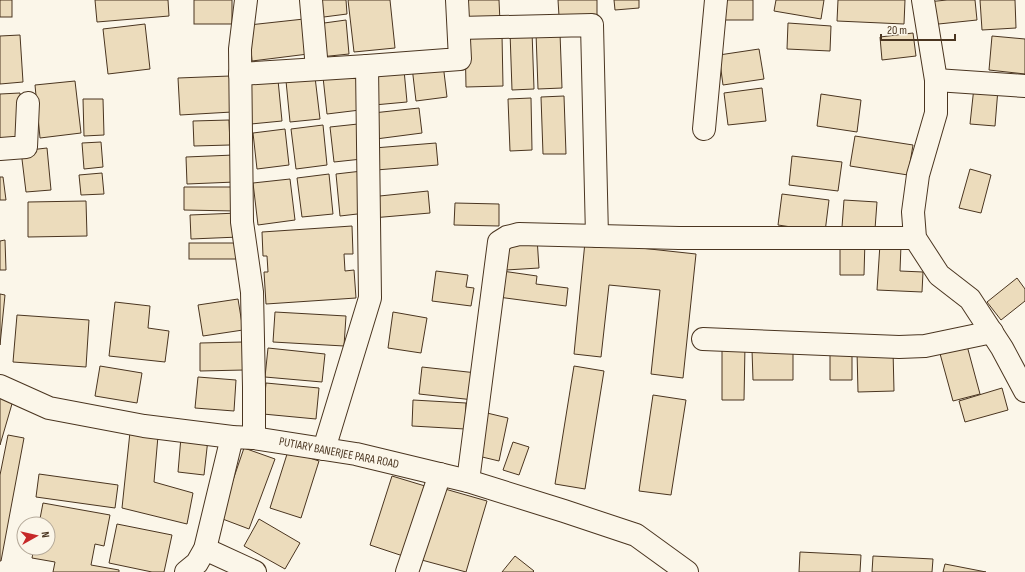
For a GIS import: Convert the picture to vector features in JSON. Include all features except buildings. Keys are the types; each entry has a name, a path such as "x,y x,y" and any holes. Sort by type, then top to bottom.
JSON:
{"street":[{"path":"246,0 240,49 242,222 252,292 254,438"},
{"path":"310,0 317,69"},
{"path":"240,74 460,59 457,0"},
{"path":"704,129 716,0"},
{"path":"923,0 936,80 936,113 918,175 913,212 915,238 939,275 970,299 1002,348 1025,391"},
{"path":"459,28 592,26 597,236"},
{"path":"324,449 370,298 367,66"},
{"path":"936,80 1025,86"},
{"path":"0,149 26,147 28,102"},
{"path":"468,481 499,242 507,237 519,234 679,238 915,238"},
{"path":"703,338 898,347 925,346 992,332"},
{"name":"PUTIARY BANERJEE PARA ROAD","path":"0,386 49,408 144,426 254,438 356,454 468,481 636,535 687,572"},
{"path":"186,572 197,563 205,549 232,436"},
{"path":"407,572 440,474"},
{"path":"205,549 255,572"}]}
